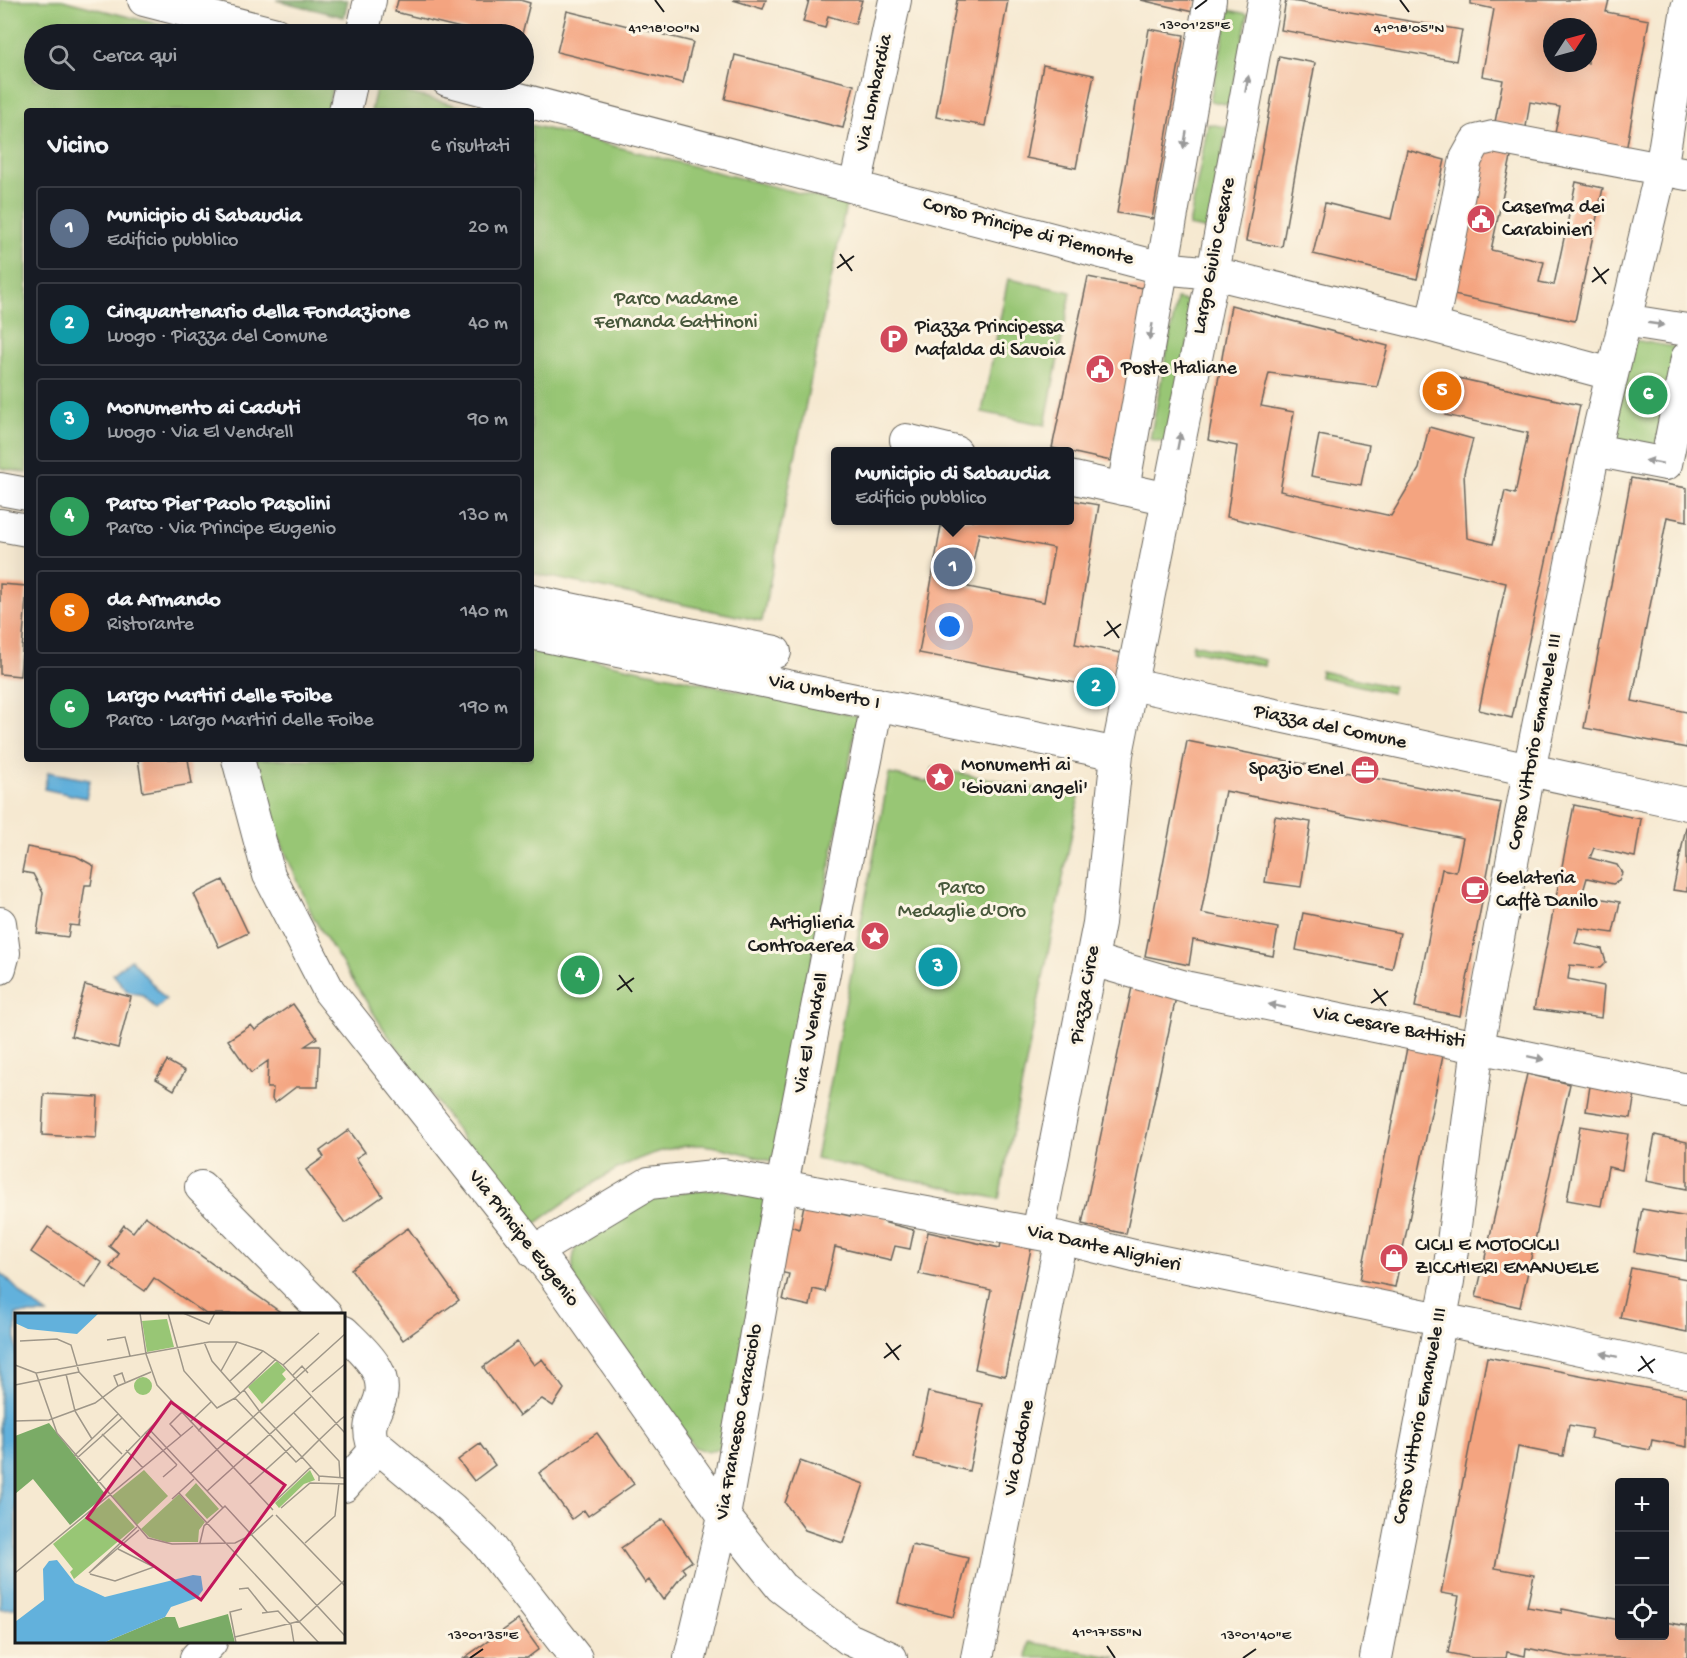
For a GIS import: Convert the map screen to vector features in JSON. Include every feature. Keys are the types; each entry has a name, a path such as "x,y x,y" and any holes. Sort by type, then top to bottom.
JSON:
{"street":[{"path":"144,0 237,24"},
{"path":"364,24 370,0"},
{"name":"Via Lombardia","path":"855,187 895,0"},
{"path":"1124,489 1210,0"},
{"name":"Largo Giulio Cesare","path":"1169,499 1264,0"},
{"name":"Corso Vittorio Emanuele III","path":"1376,1658 1438,1320 1448,1281 1478,1046 1529,771 1594,450 1624,320 1674,172 1687,8"},
{"path":"346,108 350,90"},
{"name":"Corso Principe di Piemonte","path":"485,90 1162,268 1213,273 1432,326 1611,374"},
{"path":"1191,109 1240,119"},
{"path":"1432,326 1466,159 1476,141 1493,137 1674,172"},
{"path":"1624,320 1687,330"},
{"path":"1594,450 1666,464 1687,358"},
{"path":"906,440 935,447"},
{"path":"1074,478 1169,499 1117,754"},
{"path":"0,489 24,494"},
{"path":"0,525 24,530"},
{"name":"Via Umberto I","path":"534,602 772,667 877,704 1117,754"},
{"name":"Via Umberto I","path":"534,633 772,667"},
{"name":"Piazza del Comune","path":"1132,684 1687,804"},
{"name":"Via El Vendrell","path":"782,1185 877,704"},
{"name":"Piazza Circe","path":"1049,1235 1099,922 1117,754"},
{"name":"Via Principe Eugenio","path":"239,762 269,875 328,991 554,1275 724,1516 781,1587 849,1639 891,1658"},
{"path":"0,923 4,953 0,968"},
{"name":"Via Cesare Battisti","path":"1092,960 1189,988 1687,1090"},
{"name":"Via Dante Alighieri","path":"534,1252 649,1183 723,1176 1049,1235 1134,1256 1687,1372"},
{"name":"Via Francesco Caracciolo","path":"690,1658 724,1516 782,1185"},
{"path":"201,1187 325,1313"},
{"name":"Via Oddone","path":"977,1658 1049,1235"},
{"path":"345,1333 370,1359 380,1377 381,1398 369,1426 372,1442 376,1448 444,1501 484,1539 576,1658"},
{"path":"345,1485 376,1448"},
{"path":"196,1658 209,1643"}],"green space":[{"path":"0,0 62,0 157,24 24,24 24,90 332,90 328,108 24,108 24,472 0,468"},
{"path":"276,0 348,0 344,17"},
{"path":"1229,10 1248,14 1230,105 1210,101"},
{"path":"376,90 396,90 466,108 372,108"},
{"path":"1208,124 1227,127 1208,230 1189,226"},
{"name":"Parco Madame Fernanda Gattinoni","path":"534,126 846,205 762,621 534,574"},
{"path":"1008,279 1071,292 1045,425 982,412"},
{"path":"1177,299 1196,303 1169,443 1150,439"},
{"path":"1629,339 1685,349 1666,452 1611,442"},
{"path":"1193,644 1265,660 1264,666 1192,650"},
{"path":"534,648 858,716 775,1162 707,1145 675,1148 652,1154 608,1174 528,1229 385,1031 314,919 267,810 256,762 534,762"},
{"path":"1321,671 1393,687 1392,693 1320,677"},
{"name":"Parco Medaglie d'Oro","path":"933,768 1079,797 999,1199 816,1159 889,774 930,782"},
{"path":"719,1189 774,1200 720,1448 708,1452 694,1447 575,1280 573,1261 578,1242 650,1195"},
{"path":"1029,1642 1118,1658 1027,1658"}],"water":[{"path":"48,772 90,780 86,798 44,789"},
{"path":"131,959 166,1000 156,1009 143,995 128,992 113,974"},
{"path":"0,1272 28,1300 46,1313 15,1313 15,1608 0,1609"}],"building":[{"path":"398,0 520,0 530,3 525,24 444,24 395,12"},
{"path":"733,0 766,0 763,9"},
{"path":"809,0 862,0 855,24 828,16 825,28 803,22"},
{"path":"957,0 1008,0 985,126 936,117"},
{"path":"1141,0 1196,0 1193,12"},
{"path":"1286,0 1462,30 1456,61 1281,30"},
{"path":"1471,0 1609,0 1606,12 1649,20 1625,157 1553,144 1560,107 1530,102 1526,127 1495,122 1503,80 1482,76 1494,9 1471,4"},
{"path":"567,11 693,42 683,83 557,52"},
{"path":"1149,29 1184,35 1152,219 1117,213"},
{"path":"735,55 854,85 843,128 725,99"},
{"path":"1279,56 1315,63 1282,247 1246,241"},
{"path":"1043,65 1094,75 1076,168 1026,158"},
{"name":"Caserma dei Carabinieri","path":"1482,141 1513,148 1491,250 1544,262 1539,282 1554,285 1576,182 1603,188 1575,321 1449,294"},
{"path":"1407,150 1445,160 1417,279 1313,254 1325,203 1391,219"},
{"name":"Poste Italiane","path":"1088,277 1148,289 1111,461 1074,453 1074,447 1052,447"},
{"path":"1231,305 1388,346 1377,387 1269,373 1261,406 1294,412 1280,491 1391,516 1419,469 1429,427 1473,439 1464,473 1467,538 1493,544 1505,491 1515,494 1528,433 1445,415 1453,377 1580,405 1512,718 1479,710 1506,583 1227,517 1237,446 1208,440"},
{"path":"1319,435 1369,445 1361,485 1311,476"},
{"path":"1631,478 1687,488 1687,521 1667,517 1632,701 1687,712 1687,748 1584,728"},
{"path":"1074,501 1099,505 1075,644 1126,654 1118,691 919,653 941,525 1074,525","holes":["979,533 1054,548 1044,602 968,587"]},
{"path":"0,584 24,586 20,676 0,674"},
{"path":"1187,741 1501,803 1460,1016 1415,1007 1442,869 1456,872 1463,838 1225,791 1201,913 1278,928 1273,956 1193,940 1189,965 1145,956"},
{"path":"138,762 188,762 192,784 143,792"},
{"path":"1574,805 1641,819 1635,857 1594,848 1590,858 1617,865 1622,873 1619,881 1613,884 1587,878 1582,895 1620,902 1613,933 1579,928 1575,943 1602,949 1606,962 1600,968 1570,965 1568,979 1604,986 1601,1018 1534,1009"},
{"path":"1275,816 1311,822 1301,887 1265,882"},
{"path":"1687,827 1687,892 1673,890"},
{"path":"27,847 76,856 94,866 91,885 85,885 79,926 70,925 68,937 37,933 43,893 33,874 22,872"},
{"path":"223,880 248,933 219,947 194,894"},
{"path":"1303,913 1400,933 1392,969 1296,950"},
{"path":"85,985 131,997 118,1048 71,1036"},
{"path":"1132,987 1176,997 1126,1234 1082,1224"},
{"path":"293,1004 317,1038 305,1046 320,1046 318,1087 296,1087 275,1103 272,1099 273,1088 267,1088 268,1061 251,1073 228,1040 251,1025 255,1030"},
{"path":"1408,1043 1444,1051 1395,1287 1360,1280"},
{"path":"167,1061 185,1071 174,1090 156,1079"},
{"path":"1527,1074 1570,1084 1520,1307 1476,1297"},
{"path":"1591,1080 1636,1087 1631,1118 1586,1111"},
{"path":"44,1094 98,1097 96,1138 42,1135"},
{"path":"1580,1126 1628,1134 1622,1170 1608,1167 1601,1206 1567,1200"},
{"path":"349,1130 365,1152 356,1158 383,1196 345,1223 306,1170 324,1157 320,1151"},
{"path":"1655,1135 1687,1142 1687,1189 1646,1181"},
{"path":"804,1205 850,1216 849,1209 887,1217 886,1223 914,1230 910,1249 895,1246 891,1260 835,1247 825,1292 813,1289 810,1306 783,1300 789,1274 779,1272 790,1226 799,1229"},
{"path":"1642,1209 1687,1217 1687,1261 1634,1252"},
{"path":"145,1216 282,1313 205,1313 154,1278 145,1291 110,1267 119,1254 109,1246 124,1225 133,1232"},
{"path":"48,1227 102,1263 85,1288 31,1252"},
{"path":"408,1228 459,1300 403,1340 351,1269"},
{"path":"928,1232 1000,1248 1002,1238 1032,1244 1005,1376 975,1369 991,1290 919,1274"},
{"path":"1631,1268 1687,1279 1687,1332 1620,1318"},
{"path":"517,1342 534,1365 542,1359 564,1389 553,1406 542,1399 519,1416 483,1367"},
{"path":"1487,1357 1687,1396 1687,1447 1652,1440 1650,1450 1590,1438 1592,1429 1569,1425 1563,1456 1518,1447 1495,1568 1534,1575 1527,1607 1562,1613 1562,1609 1615,1619 1615,1640 1669,1640 1669,1623 1687,1626 1687,1658 1577,1658 1526,1648 1525,1656 1507,1652 1506,1658 1473,1658 1448,1653 1459,1596 1441,1593"},
{"path":"928,1392 983,1404 969,1471 914,1458"},
{"path":"597,1433 634,1484 588,1516 584,1510 572,1519 539,1473"},
{"path":"480,1444 495,1465 474,1481 458,1460"},
{"path":"800,1461 864,1484 843,1543 805,1530 785,1503"},
{"path":"663,1519 692,1561 682,1568 685,1572 663,1600 649,1580 645,1583 621,1548"},
{"path":"912,1545 968,1558 953,1617 898,1603"},
{"path":"518,1620 539,1649 527,1658 464,1658"}],"place":[{"name":"Caserma dei Carabinieri","path":"1481,219"},
{"name":"Piazza Principessa Mafalda di Savoia","path":"894,339"},
{"name":"Poste Italiane","path":"1100,369"},
{"name":"da Armando","path":"1442,391"},
{"name":"Largo Martiri delle Foibe","path":"1648,395"},
{"name":"Municipio di Sabaudia","path":"953,567"},
{"name":"Cinquantenario della Fondazione","path":"1096,687"},
{"name":"Spazio Enel","path":"1365,770"},
{"name":"Monumenti ai 'Giovani angeli'","path":"940,777"},
{"name":"Gelateria Caffè Danilo","path":"1475,890"},
{"name":"Artiglieria Controaerea","path":"875,936"},
{"name":"Monumento ai Caduti","path":"938,967"},
{"name":"Parco Pier Paolo Pasolini","path":"580,975"},
{"name":"CICLI E MOTOCICLI ZICCHIERI EMANUELE","path":"1394,1258"}]}
